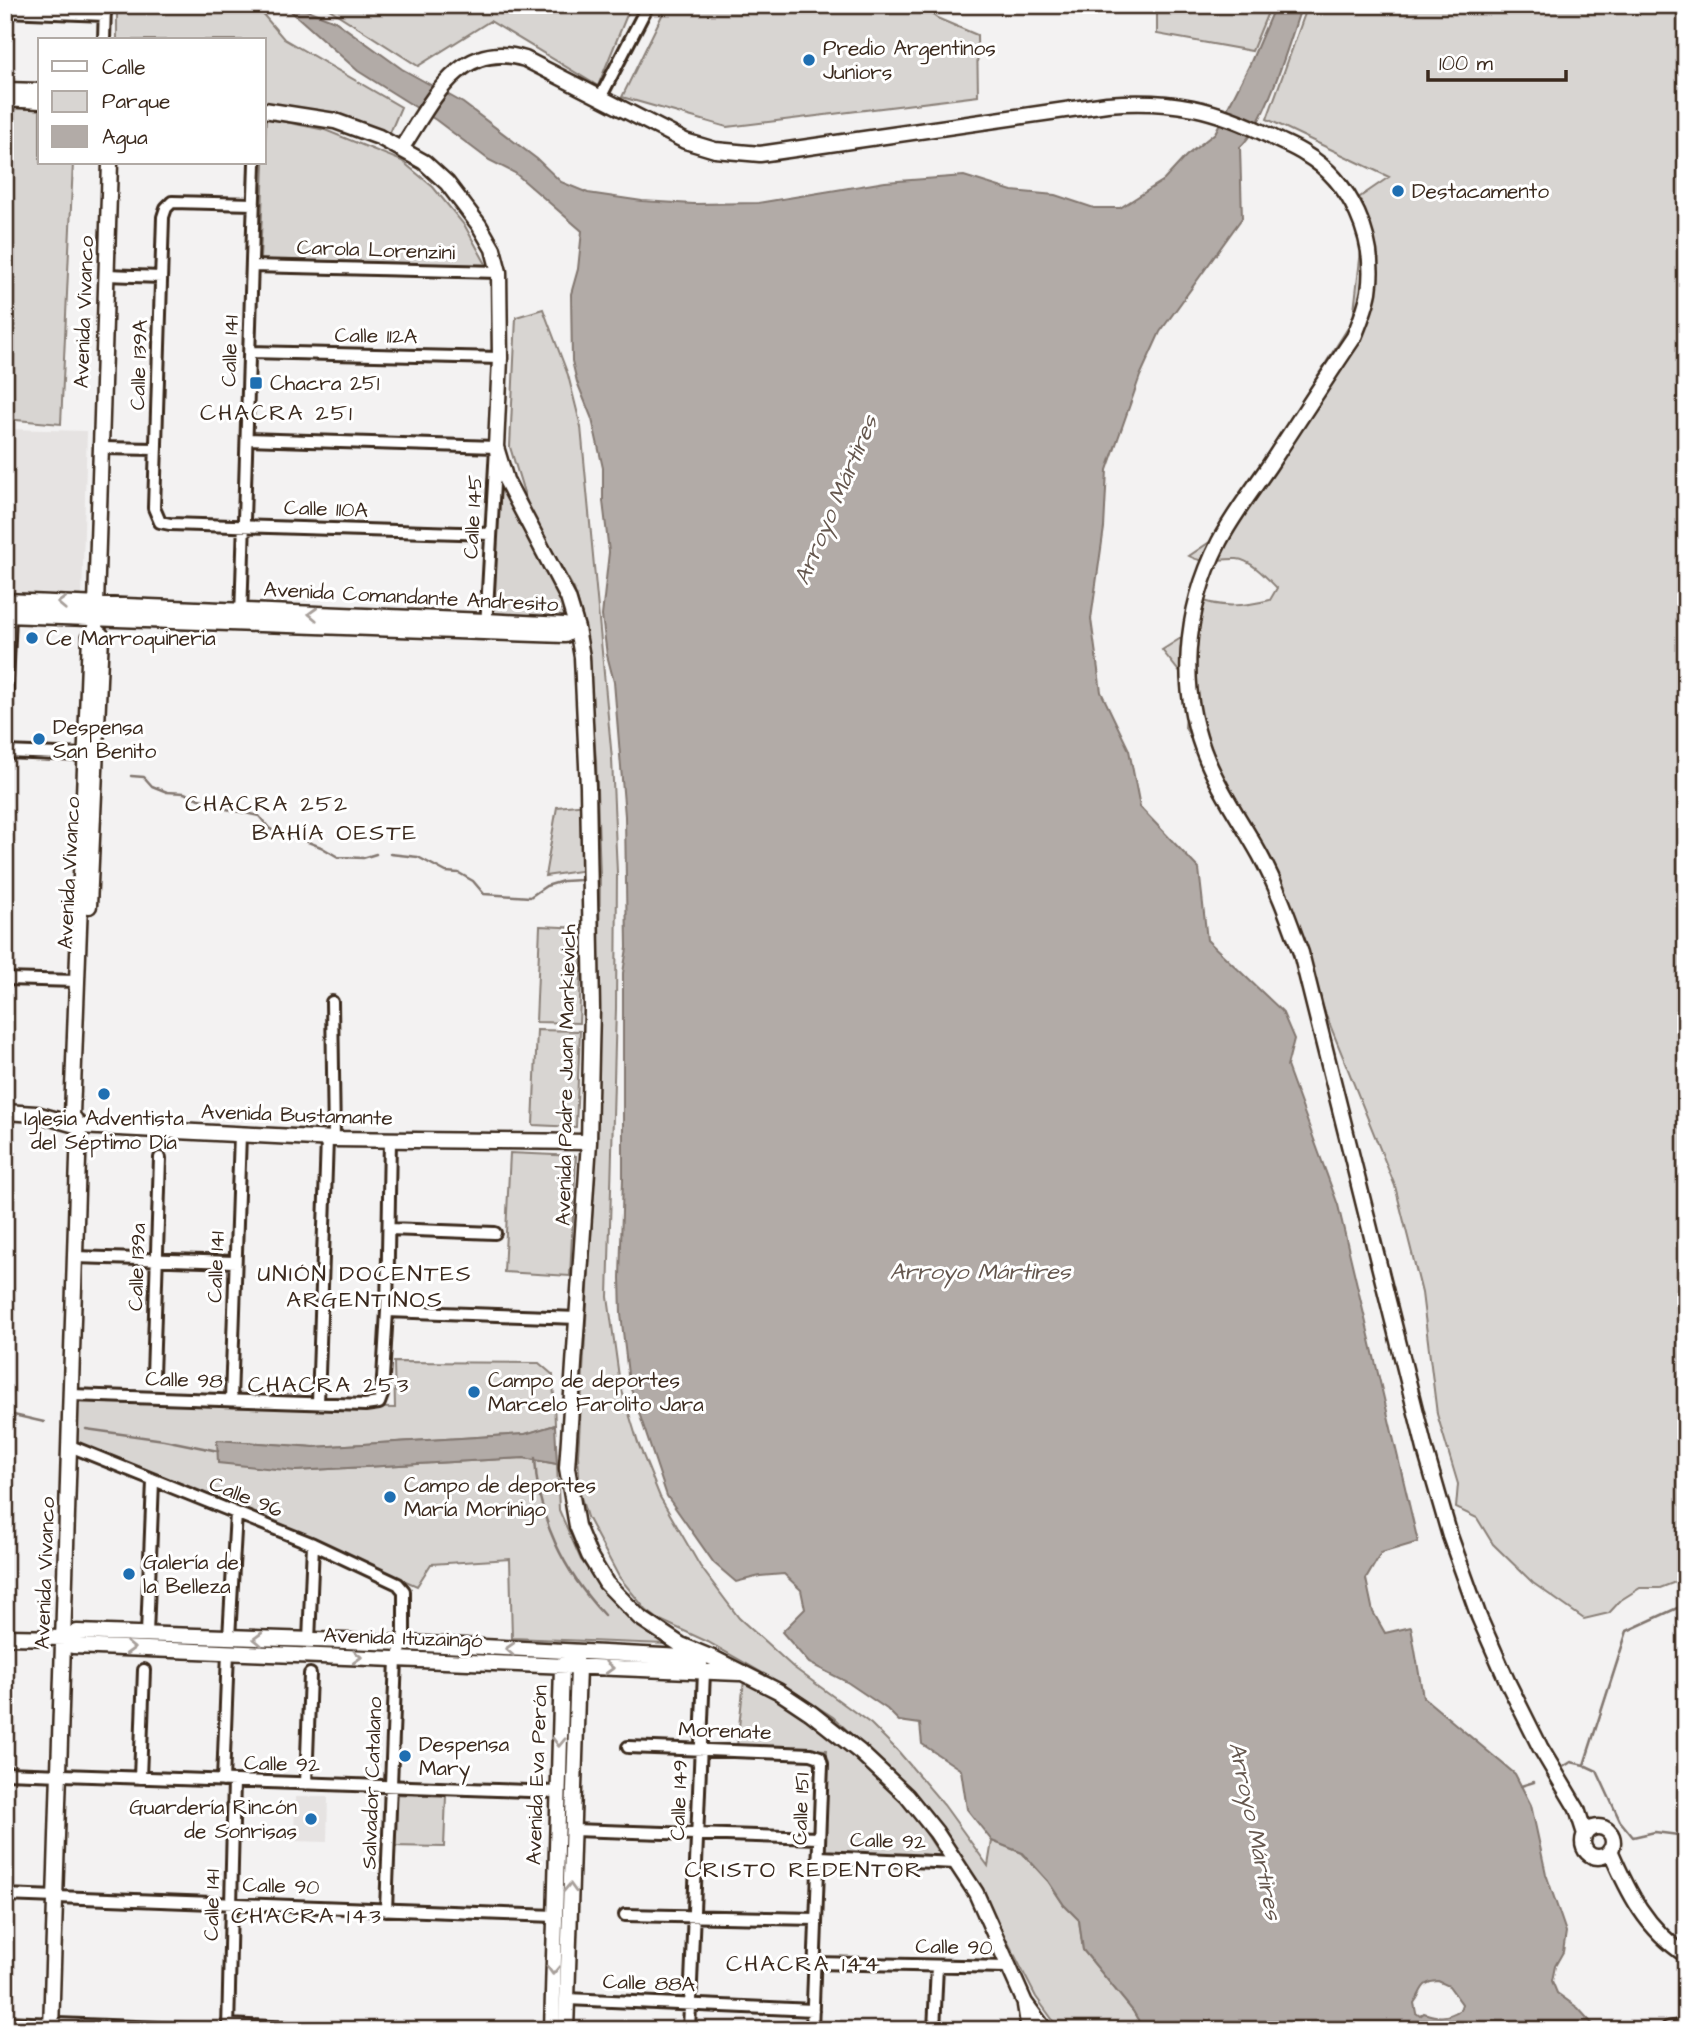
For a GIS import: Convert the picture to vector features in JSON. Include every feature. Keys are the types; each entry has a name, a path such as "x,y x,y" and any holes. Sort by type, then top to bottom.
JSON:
{"main road":[{"path":"401,149 447,79 470,63 484,58 512,55 525,59 685,141 737,153 760,154 1107,104 1147,101 1182,105 1223,115 1307,154 1330,173 1350,199 1362,224 1368,246 1369,290 1364,313 1354,337 1221,539 1207,568 1196,598 1189,633 1188,682 1194,723 1208,762 1226,798 1261,856 1301,953 1426,1453 1454,1548 1479,1617 1508,1683 1540,1746 1591,1831"},
{"path":"5,90 38,91"},
{"path":"5,99 38,101"},
{"name":"Avenida Padre Juan Markievich","path":"266,110 335,121 379,137 424,162 465,204 493,249 499,272 500,358 496,447 506,480 568,598 577,628 582,670 592,905 589,1142 567,1468 576,1526 589,1555 618,1598 658,1631 681,1645 778,1691 860,1752 908,1796 976,1893 1025,2003 1045,2030"},
{"name":"Avenida Vivanco","path":"77,1122 72,1115 76,981 90,635 95,618 110,164"},
{"name":"Avenida Comandante Andresito","path":"7,610 95,618 241,617 486,626 564,625 577,628"},
{"name":"Avenida Vivanco","path":"51,2026 65,1638 77,1122 80,1115 101,635 95,618"},
{"name":"Avenida Bustamante","path":"5,1112 36,1114 77,1122 331,1139 589,1142"},
{"name":"Avenida Ituzaingó","path":"5,1637 65,1638 77,1632 147,1634 228,1645 396,1659 742,1673"},
{"name":"Avenida Ituzaingó","path":"65,1638 73,1646 228,1645 309,1641 404,1643 715,1659"},
{"name":"Avenida Eva Perón","path":"552,2030 562,1666 571,1653 578,1667 565,2030"},
{"path":"1591,1831 1609,1833 1612,1841 1605,1853 1592,1856 1585,1850 1583,1842 1591,1831"},
{"path":"1605,1853 1641,1913 1657,1933 1686,1955"},
{"name":"Avenida Padre Juan Markievich","path":"1025,2003 1029,2030"},
{"path":"1669,2030 1686,2028"}],"street":[{"path":"600,98 648,5"},
{"path":"5,11 105,10 104,38"},
{"name":"Calle 141","path":"241,617 256,164"},
{"name":"Calle 139A","path":"160,522 154,508 163,217 172,202 254,204"},
{"name":"Carola Lorenzini","path":"252,266 499,272"},
{"path":"106,275 161,277"},
{"name":"Calle 112A","path":"250,352 500,358"},
{"path":"247,439 496,447"},
{"name":"Calle 145","path":"486,626 496,447"},
{"path":"101,448 156,449"},
{"name":"Calle 110A","path":"160,522 491,534"},
{"path":"5,733 7,610"},
{"path":"5,752 85,755"},
{"path":"5,979 76,981"},
{"path":"318,1403 331,1139 332,1002"},
{"name":"Calle 141","path":"231,1400 240,1134"},
{"path":"390,1140 387,1311 578,1318"},
{"name":"Calle 139a","path":"153,1376 160,1158"},
{"path":"389,1229 495,1233"},
{"path":"75,1257 235,1262"},
{"name":"Calle 98","path":"71,1395 379,1403 382,1395 387,1311"},
{"name":"Calle 96","path":"70,1447 313,1544 398,1584 404,1591 404,1643"},
{"path":"147,1634 153,1481"},
{"name":"Calle 141","path":"228,2027 231,1904 228,1645 236,1513"},
{"path":"309,1641 313,1544"},
{"path":"396,1659 404,1643"},
{"path":"695,1658 702,1665 704,1672"},
{"name":"Salvador Catalano","path":"386,1910 396,1659"},
{"path":"139,1778 144,1670"},
{"name":"Calle 149","path":"688,2030 704,1672"},
{"path":"306,1784 310,1674"},
{"name":"Morenate","path":"628,1746 811,1754 820,1757"},
{"name":"Calle 151","path":"812,2030 822,1764 820,1757"},
{"name":"Calle 92","path":"5,1773 557,1792"},
{"name":"Calle 92","path":"572,1830 819,1838"},
{"name":"Calle 92","path":"818,1857 957,1863"},
{"name":"Calle 90","path":"5,1895 555,1916"},
{"path":"625,1915 816,1919"},
{"name":"Calle 90","path":"814,1963 1008,1967"},
{"path":"934,2030 937,1966"},
{"name":"Calle 88A","path":"567,1999 813,2010"},
{"path":"5,2022 51,2026 213,2030"},
{"path":"228,2027 333,2030"}],"shaded area":[{"path":"5,429 87,431 82,598 5,595"},
{"name":"Guardería Rincón de Sonrisas","path":"295,1797 328,1797 327,1842 294,1841"}],"green space":[{"path":"117,5 255,5 284,39 401,107 390,133 331,114 266,104 266,38 117,38"},
{"path":"323,5 631,5 598,86 490,21 418,66"},
{"name":"Predio Argentinos Juniors","path":"667,5 919,5 937,18 977,35 978,96 727,127 622,97"},
{"path":"1157,5 1271,5 1252,51 1157,34"},
{"path":"1308,5 1686,5 1686,1578 1660,1588 1640,1588 1621,1600 1609,1613 1584,1619 1533,1583 1493,1544 1477,1518 1456,1508 1458,1484 1437,1414 1422,1293 1395,1186 1301,953 1268,889 1261,856 1235,826 1206,776 1207,762 1185,728 1188,683 1162,650 1189,633 1196,598 1223,605 1251,604 1270,600 1277,588 1258,570 1242,560 1206,561 1189,556 1214,539 1353,320 1361,250 1357,199 1389,177 1267,119"},
{"path":"5,108 38,109 38,164 73,164 61,424 5,419"},
{"path":"266,118 325,130 402,161 433,187 465,226 487,266 260,260"},
{"path":"543,309 568,375 581,427 612,759 617,873 616,1008 608,1297 620,1384 638,1443 660,1497 700,1566 739,1618 793,1667 871,1724 944,1805 988,1866 992,1841 1022,1853 1079,1920 1083,1950 1133,2011 1144,2030 1060,2030 1036,1997 974,1876 929,1814 883,1764 833,1717 782,1684 708,1642 658,1619 646,1610 619,1577 587,1517 580,1494 578,1455 596,1153 600,876 596,760 582,615 574,589 530,512 510,447 516,317"},
{"path":"498,467 513,509 564,602 567,619 490,615"},
{"path":"587,804 587,870 545,876 557,807"},
{"path":"540,926 583,928 579,1023 536,1022"},
{"path":"537,1030 580,1031 576,1127 533,1125"},
{"path":"510,1153 576,1156 570,1276 504,1272"},
{"path":"394,1362 539,1363 553,1375 555,1425 526,1434 314,1447 217,1440 295,1471 524,1458 557,1464 559,1510 581,1560 611,1598 664,1644 512,1638 510,1559 431,1564 417,1586 273,1523 75,1446 78,1401 395,1408"},
{"path":"566,1669 572,1670 559,2030 554,2030"},
{"path":"744,1680 790,1704 854,1751 908,1808 941,1856 821,1852 827,1750 737,1746"},
{"path":"393,1794 446,1796 444,1847 391,1846"}],"water":[{"name":"Arroyo Mártires","path":"284,5 294,5 335,21 402,69 463,103 537,159 561,182 588,193 642,201 694,204 758,203 885,182 964,176 1012,191 1055,195 1094,208 1120,208 1164,180 1186,156 1215,133 1250,64 1275,5 1302,5 1268,101 1250,135 1240,147 1242,218 1160,332 1140,376 1107,470 1104,528 1091,619 1101,692 1129,750 1140,807 1199,869 1207,940 1282,1011 1294,1039 1287,1066 1338,1205 1418,1542 1381,1553 1366,1579 1373,1612 1385,1633 1411,1627 1423,1697 1515,1774 1531,1805 1546,1874 1566,1932 1563,1952 1555,1966 1552,1981 1557,1993 1578,2008 1598,2030 1144,2030 1133,2011 1083,1950 1079,1920 1023,1853 992,1841 967,1809 961,1770 922,1744 920,1724 899,1721 887,1709 847,1682 809,1663 782,1632 805,1609 801,1590 784,1574 736,1582 714,1563 667,1496 629,1383 621,1314 623,973 627,948 625,816 614,682 602,616 609,552 603,501 603,468 592,419 577,382 572,361 571,294 578,269 582,231 515,173 489,160 436,120 358,71","holes":["1438,1981 1449,1986 1462,2004 1460,2010 1442,2016 1424,2013 1420,2016 1416,2013 1414,2003 1425,1985"]},
{"path":"555,1425 557,1464 524,1458 295,1471 218,1463 217,1440 314,1447 525,1434"}],"waterway":[{"path":"131,776 144,777 152,786 167,792 184,793 222,808 259,816 280,836 295,837 338,857 363,858 376,854"},
{"path":"390,854 418,857 446,872 459,873 473,881 484,894 530,897 546,886 581,880"},
{"path":"5,1413 44,1422"},
{"path":"86,1429 218,1451"},
{"path":"535,1458 541,1502 555,1543 577,1581 604,1615"},
{"path":"1584,1765 1627,1631 1686,1604"},
{"path":"1563,1767 1571,1762 1597,1771 1620,1821 1633,1837 1655,1832 1686,1836"},
{"path":"1521,1786 1534,1782"}],"place":[{"name":"Predio Argentinos Juniors","path":"809,60"},
{"name":"Destacamento","path":"1398,191"},
{"name":"Chacra 251","path":"256,383"},
{"name":"Ce Marroquineria","path":"32,638"},
{"name":"Despensa San Benito","path":"39,739"},
{"name":"Iglesia Adventista del Séptimo Día","path":"104,1094"},
{"name":"Campo de deportes Marcelo Farolito Jara","path":"474,1392"},
{"name":"Campo de deportes María Morínigo","path":"390,1497"},
{"name":"Galería de la Belleza","path":"129,1574"},
{"name":"Despensa Mary","path":"405,1756"},
{"name":"Guardería Rincón de Sonrisas","path":"311,1819"}],"district":[{"name":"CHACRA 251","path":"277,413"},
{"name":"CHACRA 252","path":"267,804"},
{"name":"BAHÍA OESTE","path":"335,833"},
{"name":"UNIÓN DOCENTES ARGENTINOS","path":"365,1287"},
{"name":"CHACRA 253","path":"329,1385"},
{"name":"CRISTO REDENTOR","path":"804,1870"},
{"name":"CHACRA 143","path":"307,1916"},
{"name":"CHACRA 144","path":"804,1964"}]}
